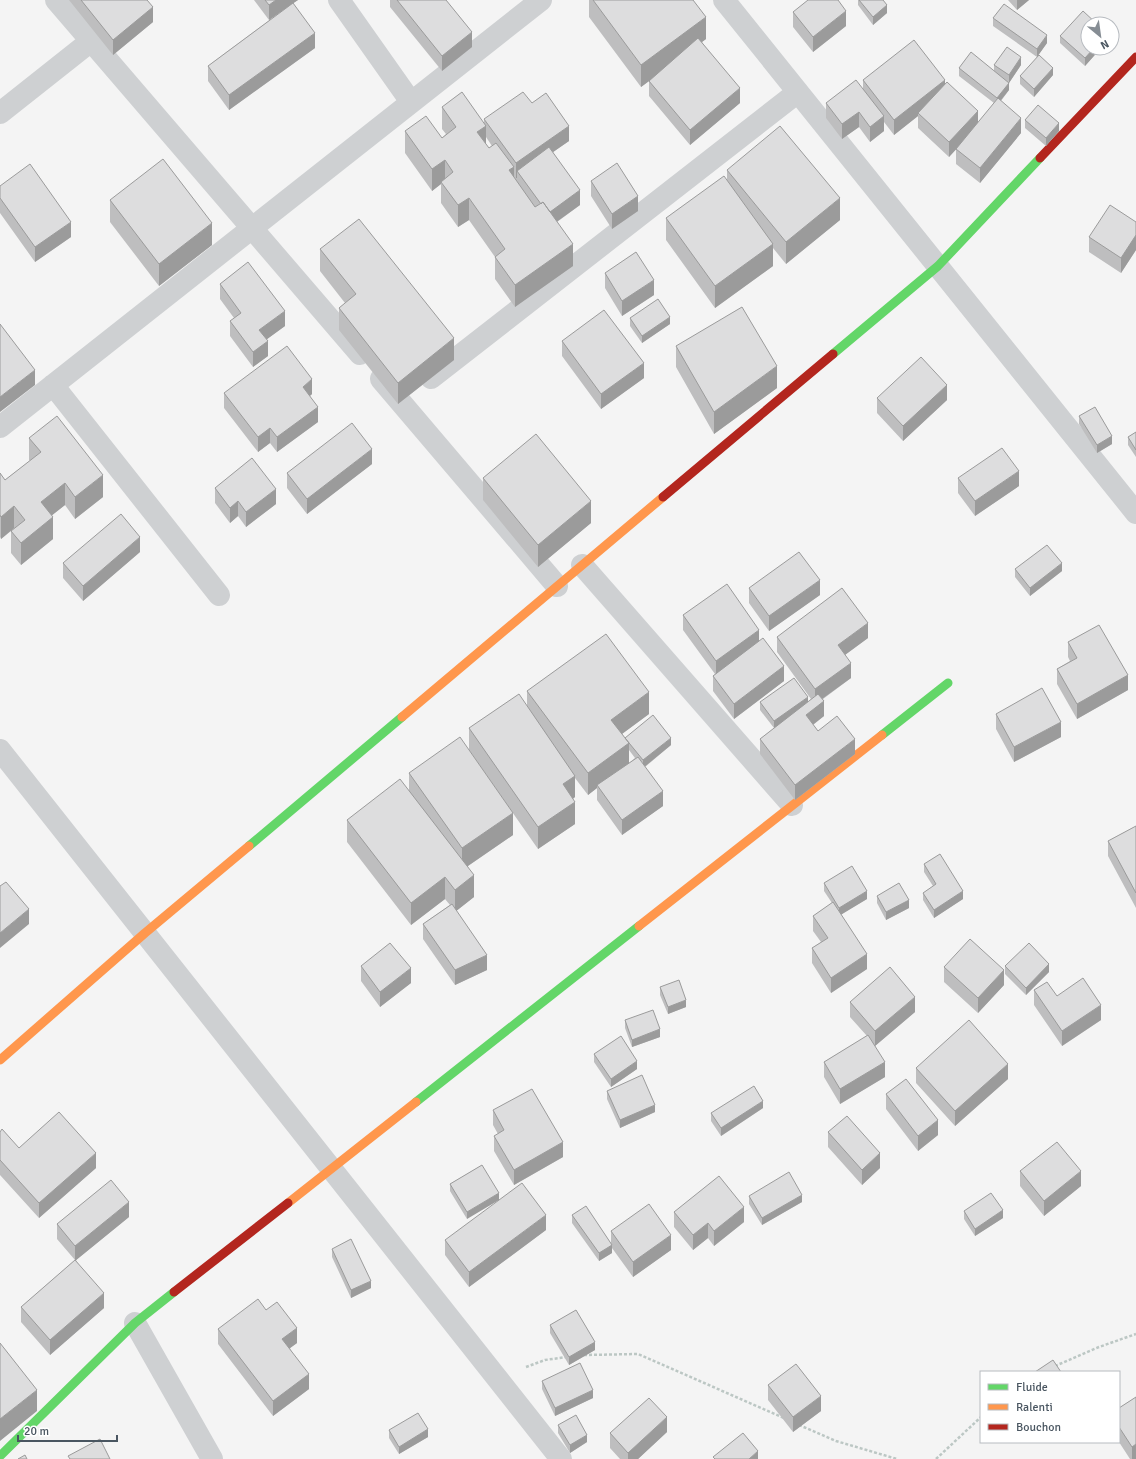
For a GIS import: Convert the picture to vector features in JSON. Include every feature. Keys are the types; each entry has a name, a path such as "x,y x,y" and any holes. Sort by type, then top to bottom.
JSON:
{"street":[{"path":"56,0 557,586"},
{"path":"339,0 411,102"},
{"path":"0,427 541,0"},
{"path":"724,0 1136,513"},
{"path":"0,113 91,41"},
{"path":"0,1060 145,932 938,266 1136,57"},
{"path":"400,402 798,92"},
{"path":"53,385 219,595"},
{"path":"582,565 792,805"},
{"path":"0,1456 135,1323 948,683"},
{"path":"0,750 561,1459"},
{"path":"135,1323 212,1459"}],"path":[{"path":"1048,1369 1099,1347 1136,1334"},
{"path":"581,1355 638,1354 787,1419"},
{"path":"497,1378 545,1360 574,1356"},
{"path":"936,1459 980,1419"},
{"path":"794,1422 836,1441 896,1459"}],"building":[{"path":"81,0 147,0 153,7 113,40"},
{"path":"265,0 276,0 269,5"},
{"path":"397,0 446,0 472,32 442,56"},
{"path":"593,0 693,0 706,17 641,65"},
{"path":"808,0 838,0 846,11 813,37 793,12"},
{"path":"859,0 883,0 887,5 873,17"},
{"path":"293,3 315,33 229,95 208,66"},
{"path":"1004,4 1047,35 1037,49 993,18"},
{"path":"1083,11 1088,16 1080,16 1080,54 1060,36"},
{"path":"698,38 740,88 690,130 649,81"},
{"path":"914,40 945,80 894,120 863,80"},
{"path":"1007,47 1021,57 1009,75 994,65"},
{"path":"971,52 1009,83 997,98 959,68"},
{"path":"1039,55 1053,68 1034,89 1020,76"},
{"path":"856,80 884,116 870,127 859,112 842,124 826,103"},
{"path":"947,82 978,111 949,142 918,113"},
{"path":"462,92 486,126 477,132 489,148 496,143 514,167 509,170 535,207 543,202 573,244 515,285 495,257 505,249 469,198 458,205 441,182 453,172 445,160 432,169 405,131 426,116 442,138 456,127 442,107"},
{"path":"523,92 532,103 546,93 569,126 516,163 484,119"},
{"path":"998,98 1021,118 980,168 956,149"},
{"path":"1038,105 1059,123 1046,138 1025,120"},
{"path":"780,126 840,198 786,242 727,170"},
{"path":"549,147 580,190 550,212 543,202 541,204 517,171"},
{"path":"163,159 212,223 159,264 110,200"},
{"path":"617,163 638,196 612,214 591,181"},
{"path":"30,164 71,222 35,247 0,198 0,186"},
{"path":"724,176 773,244 715,286 666,218"},
{"path":"1110,205 1136,222 1136,235 1121,258 1089,237"},
{"path":"359,219 454,338 398,383 339,308 356,294 320,249"},
{"path":"636,252 654,280 622,301 605,273"},
{"path":"248,262 285,311 259,330 268,341 253,352 230,321 241,313 220,284"},
{"path":"658,299 670,317 642,336 630,318"},
{"path":"742,307 777,366 714,412 676,346"},
{"path":"604,310 644,363 601,394 562,341"},
{"path":"0,324 35,370 0,397"},
{"path":"287,346 312,379 303,387 318,407 277,437 270,428 258,437 224,393"},
{"path":"921,357 947,385 903,426 877,398"},
{"path":"1095,407 1112,436 1097,445 1079,416"},
{"path":"57,416 103,475 75,497 65,483 41,502 53,517 21,543 11,531 25,520 14,506 1,517 0,515 0,473 5,480 41,452 29,438"},
{"path":"352,423 372,449 307,499 287,473"},
{"path":"1136,432 1136,450 1128,437"},
{"path":"536,434 591,501 538,545 483,478"},
{"path":"1002,448 1019,471 975,501 958,478"},
{"path":"252,458 276,489 246,512 238,501 230,508 215,488"},
{"path":"121,514 140,537 83,586 63,563"},
{"path":"1047,545 1062,563 1030,588 1015,569"},
{"path":"799,552 820,580 769,616 749,588"},
{"path":"727,584 759,630 716,661 683,615"},
{"path":"842,588 868,623 838,645 851,663 815,689 777,637"},
{"path":"1099,625 1128,675 1077,704 1057,669 1077,658 1068,642"},
{"path":"606,634 649,692 611,720 629,743 588,773 527,691"},
{"path":"763,638 784,666 734,704 713,676"},
{"path":"794,678 808,697 774,721 760,702"},
{"path":"1042,688 1061,722 1014,747 996,714"},
{"path":"519,694 575,776 563,784 575,802 538,827 469,728"},
{"path":"818,694 824,701 806,715 818,731 837,716 855,739 795,785 760,739"},
{"path":"653,715 671,738 643,760 625,738"},
{"path":"460,737 513,813 462,848 409,773"},
{"path":"638,757 663,791 622,820 597,785"},
{"path":"400,779 474,875 455,890 445,877 411,903 347,820"},
{"path":"1136,826 1136,893 1108,841"},
{"path":"940,854 963,891 934,910 923,893 936,884 924,864"},
{"path":"852,866 867,891 839,908 824,883"},
{"path":"6,882 29,909 0,933 0,886"},
{"path":"899,883 909,900 886,912 877,896"},
{"path":"833,902 867,954 831,978 812,948 828,938 813,916"},
{"path":"452,904 487,955 455,970 423,924"},
{"path":"970,939 1004,970 978,998 944,967"},
{"path":"390,943 411,968 380,992 361,966"},
{"path":"1029,943 1049,964 1026,988 1005,966"},
{"path":"890,967 915,997 875,1031 850,1002"},
{"path":"1083,978 1101,1005 1062,1031 1034,990 1047,982 1057,996"},
{"path":"679,980 686,1000 668,1007 660,987"},
{"path":"653,1010 660,1029 632,1040 625,1020"},
{"path":"969,1020 1008,1064 955,1111 916,1068"},
{"path":"868,1035 885,1062 840,1089 824,1062"},
{"path":"621,1036 637,1061 611,1079 594,1054"},
{"path":"642,1075 655,1105 620,1120 607,1091"},
{"path":"906,1079 938,1120 918,1136 886,1094"},
{"path":"754,1086 763,1101 721,1128 711,1113"},
{"path":"532,1089 563,1142 514,1170 494,1136 504,1130 493,1110"},
{"path":"59,1112 96,1153 39,1203 0,1160 0,1132 2,1129 19,1148"},
{"path":"847,1116 880,1153 862,1170 828,1132"},
{"path":"1057,1142 1081,1171 1044,1201 1020,1171"},
{"path":"482,1165 499,1193 467,1212 450,1184"},
{"path":"789,1172 802,1195 762,1218 749,1196"},
{"path":"719,1176 744,1207 714,1231 708,1223 693,1235 674,1212"},
{"path":"111,1180 129,1202 75,1246 57,1224"},
{"path":"522,1183 546,1215 469,1272 445,1240"},
{"path":"991,1193 1003,1210 975,1229 964,1211"},
{"path":"649,1204 671,1235 633,1262 611,1231"},
{"path":"586,1206 612,1245 599,1253 572,1215"},
{"path":"351,1239 371,1281 351,1290 332,1249"},
{"path":"75,1260 104,1293 50,1340 21,1307"},
{"path":"258,1299 266,1310 277,1302 297,1328 282,1339 309,1374 273,1401 218,1329"},
{"path":"576,1310 595,1342 569,1357 550,1325"},
{"path":"0,1343 37,1390 0,1419"},
{"path":"1053,1360 1060,1371 1036,1371"},
{"path":"580,1363 593,1390 555,1408 542,1381"},
{"path":"796,1364 821,1396 793,1417 768,1385"},
{"path":"1136,1397 1136,1444 1132,1447 1120,1429 1120,1407"},
{"path":"649,1398 667,1417 628,1453 610,1433"},
{"path":"418,1413 428,1429 399,1447 389,1430"},
{"path":"576,1415 587,1435 570,1445 558,1425"},
{"path":"743,1433 758,1451 749,1459 715,1459 713,1457"},
{"path":"100,1439 110,1459 70,1459 68,1456"},
{"path":"25,1455 27,1459 18,1459"}],"traffic: fast":[{"path":"833,354 938,266 1040,158"},
{"path":"882,735 948,683"},
{"path":"249,846 402,717"},
{"path":"416,1102 639,926"},
{"path":"0,1456 135,1323 174,1292"}],"traffic: slow":[{"path":"402,717 663,497"},
{"path":"639,926 882,735"},
{"path":"0,1060 145,933 249,846"},
{"path":"288,1203 416,1102"}],"traffic: jam":[{"path":"1040,158 1136,57"},
{"path":"663,497 833,354"},
{"path":"174,1292 288,1203"}]}
